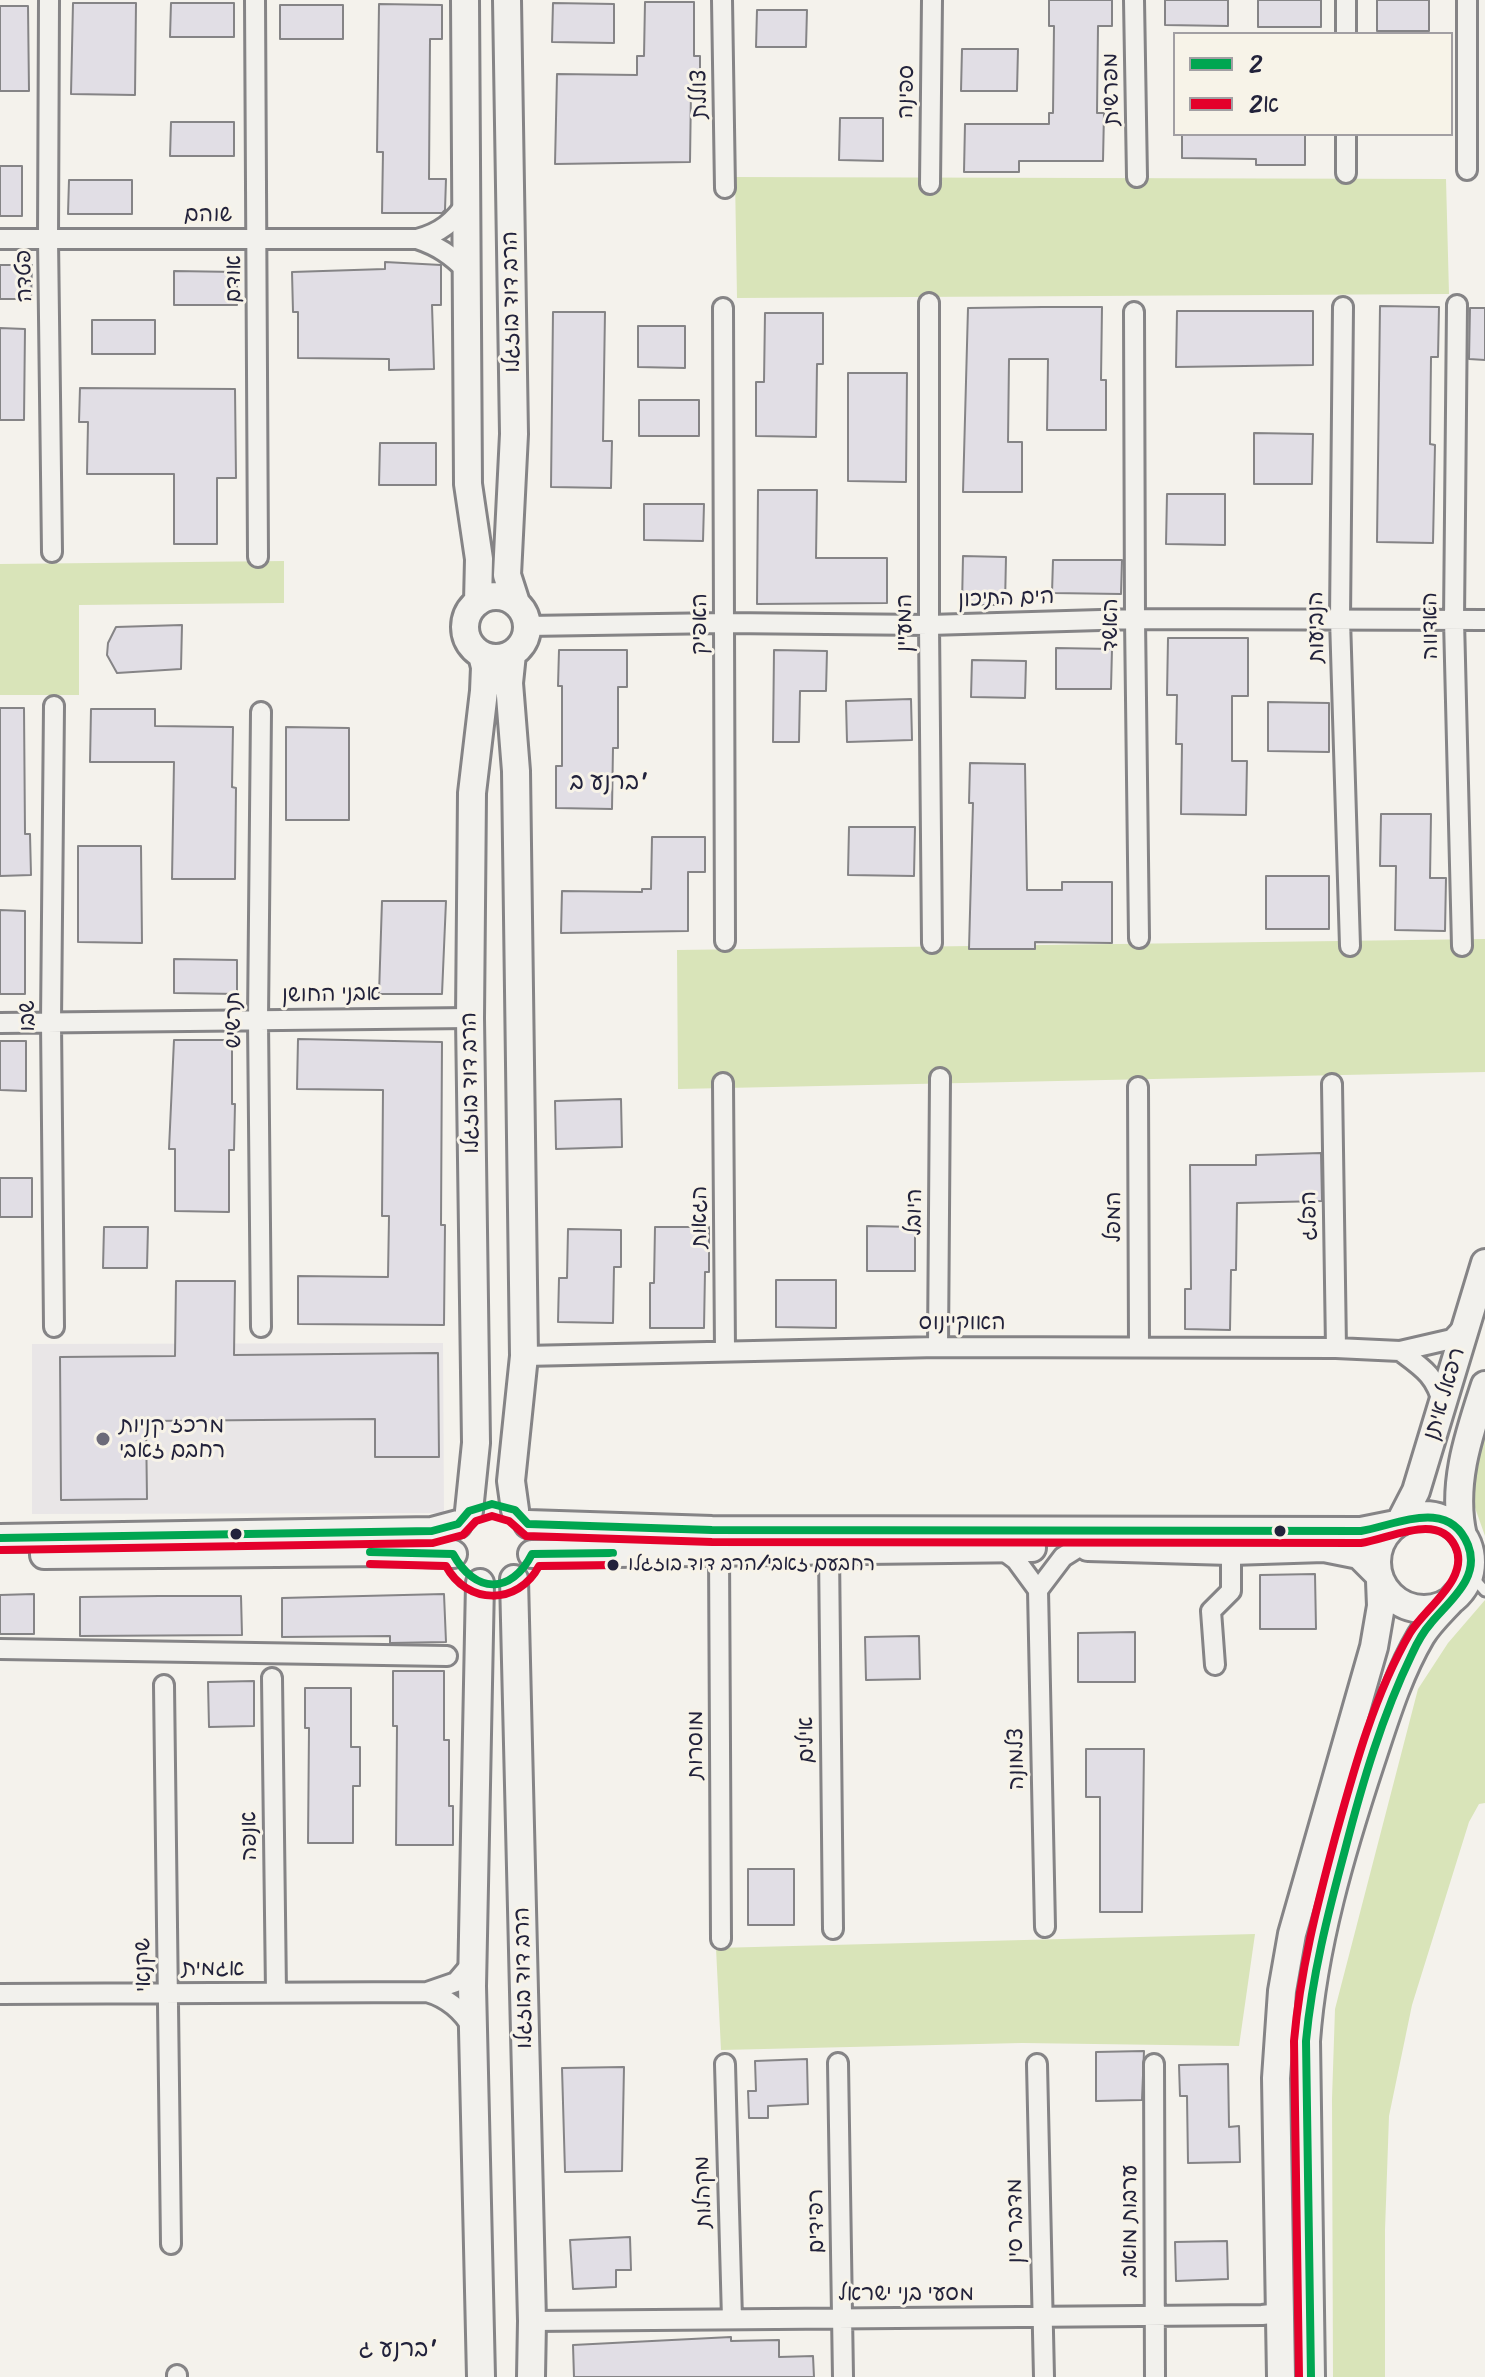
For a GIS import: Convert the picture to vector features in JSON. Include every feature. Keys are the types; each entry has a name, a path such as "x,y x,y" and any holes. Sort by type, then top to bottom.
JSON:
{"street":[{"name":"פטדה","path":"49,0 52,552"},
{"name":"אודם","path":"255,0 258,557"},
{"name":"הרב דוד בוזגלו","path":"465,0 468,484 479,559 478,602"},
{"name":"הרב דוד בוזגלו","path":"507,0 514,434 507,575 522,614"},
{"name":"צוללת","path":"722,0 725,188"},
{"name":"ספינה","path":"930,184 932,0"},
{"name":"מפרשית","path":"1134,0 1137,177"},
{"path":"1346,0 1346,32"},
{"path":"1467,0 1467,170"},
{"path":"1346,136 1346,173"},
{"name":"שוהם","path":"417,239 445,227 458,216 467,202"},
{"name":"שוהם","path":"0,239 417,239 453,256 467,271"},
{"name":"המעיין","path":"929,303 932,943"},
{"name":"האדווה","path":"1457,305 1454,620 1462,946"},
{"name":"הנביעות","path":"1343,307 1340,619 1350,946"},
{"name":"האפיק","path":"723,308 725,941"},
{"name":"האשד","path":"1134,312 1139,938"},
{"path":"464,1518 452,1542 453,1554 465,1574 480,1583 497,1585 514,1579 523,1571 532,1554 533,1544 521,1517 511,1481 524,1356 516,771 509,683 512,654 525,639 522,614 498,596 478,602 471,610 466,630 468,640 482,655 492,658 512,654"},
{"name":"הים התיכון","path":"522,614 724,623 929,625 1135,619 1485,620"},
{"name":"הרב דוד בוזגלו","path":"464,1518 476,1443 470,1018 472,793 484,691 482,655"},
{"name":"שבו","path":"54,706 51,1022 54,1327"},
{"name":"תרשיש","path":"261,712 258,1020 261,1327"},
{"name":"אבני החושן","path":"0,1023 470,1018"},
{"name":"היובל","path":"938,1347 940,1078"},
{"name":"הגאות","path":"723,1083 725,1351"},
{"name":"הפלג","path":"1332,1084 1336,1348"},
{"name":"המפל","path":"1138,1087 1139,1347"},
{"name":"רפאל איתן","path":"1398,1523 1416,1491 1485,1263"},
{"name":"האוקיינוס","path":"524,1356 938,1347 1336,1348 1400,1351 1452,1339 1466,1324"},
{"path":"1400,1351 1429,1373 1440,1392 1443,1405"},
{"name":"רפאל איתן","path":"1463,1536 1458,1514 1459,1484 1485,1385"},
{"path":"0,1538 432,1531 492,1504 521,1517 712,1530 1361,1531 1398,1523 1413,1516 1433,1516 1448,1522 1463,1536 1470,1554 1470,1586 1421,1635 1391,1699 1358,1800 1317,1949 1309,1995 1306,2041 1311,2377"},
{"path":"1281,2377 1276,2078 1282,1991 1292,1934 1374,1647 1381,1606 1377,1558 1381,1542 1398,1523"},
{"path":"532,1554 1079,1547 1231,1551 1324,1548 1359,1555 1391,1596 1410,1607 1432,1608 1470,1586"},
{"path":"1000,1548 1016,1560 1038,1590 1063,1557 1079,1547"},
{"name":"מוסרות","path":"719,1551 721,1939"},
{"name":"אילים","path":"829,1551 833,1929"},
{"path":"1215,1665 1211,1611 1231,1591 1231,1551"},
{"path":"0,1556 453,1554"},
{"name":"הרב דוד בוזגלו","path":"514,1579 531,2377"},
{"path":"480,1583 473,2030 481,2377"},
{"name":"צלמונה","path":"1038,1590 1045,1927"},
{"path":"0,1649 447,1656"},
{"name":"אנפה","path":"272,1678 276,1992"},
{"name":"שקנאי","path":"164,1685 171,2244"},
{"name":"אגמית","path":"427,1992 456,1982 473,1962"},
{"name":"אגמית","path":"0,1994 427,1992 441,1996 455,2006 466,2016 473,2030"},
{"name":"רפידים","path":"838,2063 843,2377"},
{"name":"מקהלות","path":"725,2064 732,2319"},
{"name":"מדבר סין","path":"1037,2064 1044,2377"},
{"name":"ערבות מואב","path":"1154,2064 1155,2377"},
{"name":"מסעי בני ישראל","path":"532,2321 1280,2313"}],"shaded area":[{"path":"443,1343 444,1513 32,1514 32,1344"}],"green space":[{"path":"735,177 1446,179 1449,294 737,298"},
{"path":"284,561 284,603 79,605 79,695 0,695 0,564"},
{"path":"1485,939 1485,1072 678,1089 677,950"},
{"path":"1485,1415 1485,1536 1473,1502 1471,1460"},
{"path":"1485,1600 1485,1803 1479,1804 1469,1822 1412,2005 1389,2116 1385,2377 1333,2377 1332,2099 1335,2009 1418,1689 1448,1643"},
{"path":"1255,1934 1239,2046 1022,2043 721,2050 716,1948"}],"building":[{"path":"1049,0 1112,0 1112,26 1098,26 1097,113 1104,113 1103,161 1019,161 1019,172 964,172 965,124 1049,124 1049,113 1053,113 1054,26 1049,26"},
{"path":"1165,0 1228,0 1228,26 1165,25"},
{"path":"1258,0 1321,0 1321,27 1258,27"},
{"path":"1377,0 1429,0 1429,31 1377,31"},
{"path":"645,2 694,2 694,56 700,56 700,90 691,90 690,162 555,164 557,74 637,75 637,56 644,56"},
{"path":"73,3 136,3 135,95 71,94"},
{"path":"171,3 234,3 234,37 170,37"},
{"path":"553,3 614,4 614,43 552,42"},
{"path":"379,4 442,5 442,39 430,39 429,179 446,179 445,210 442,213 382,213 383,152 377,152"},
{"path":"280,5 343,5 343,39 280,39"},
{"path":"0,6 28,6 29,91 0,91"},
{"path":"757,10 807,10 806,47 756,47"},
{"path":"962,49 1018,49 1017,91 961,91"},
{"path":"840,118 883,118 883,161 839,160"},
{"path":"171,122 234,122 234,156 170,156"},
{"path":"1182,136 1305,136 1305,165 1256,165 1256,159 1182,158"},
{"path":"0,166 22,166 22,216 0,216"},
{"path":"69,180 132,180 132,214 68,214"},
{"path":"385,262 441,265 441,305 432,305 434,369 389,370 389,359 298,358 298,312 293,312 292,272 385,269"},
{"path":"0,265 32,265 31,299 0,299"},
{"path":"174,271 237,272 237,305 174,305"},
{"path":"1380,306 1439,307 1438,357 1431,357 1430,444 1435,445 1433,543 1377,542"},
{"path":"1102,307 1101,380 1106,380 1106,430 1047,430 1048,359 1009,359 1008,442 1022,442 1022,492 963,492 968,308"},
{"path":"1470,308 1485,308 1485,360 1469,359"},
{"path":"1177,311 1313,311 1313,365 1176,367"},
{"path":"553,312 605,312 603,441 612,441 611,488 551,487"},
{"path":"765,313 823,313 823,364 817,364 816,437 756,436 756,382 764,382"},
{"path":"92,320 155,320 155,354 92,354"},
{"path":"638,326 685,326 685,368 638,367"},
{"path":"0,328 25,329 24,420 0,420"},
{"path":"848,373 907,373 906,482 848,481"},
{"path":"80,388 235,389 236,478 217,478 217,544 174,544 174,474 87,474 88,422 79,422"},
{"path":"639,400 699,400 699,436 639,436"},
{"path":"1254,433 1313,434 1312,484 1254,484"},
{"path":"380,443 436,443 436,485 379,485"},
{"path":"758,490 817,490 816,558 887,558 887,603 757,604"},
{"path":"1167,494 1225,494 1225,545 1166,544"},
{"path":"644,504 704,504 703,541 644,540"},
{"path":"963,556 1006,557 1005,605 962,605"},
{"path":"1053,560 1122,560 1121,594 1052,593"},
{"path":"182,625 181,669 117,673 107,655 108,643 116,627"},
{"path":"1168,638 1248,638 1248,696 1232,696 1232,761 1247,761 1246,815 1181,814 1182,744 1176,744 1177,695 1167,695"},
{"path":"1056,648 1112,649 1111,689 1056,689"},
{"path":"559,650 627,650 627,687 618,687 618,748 613,748 612,809 556,808 556,766 562,766"},
{"path":"774,650 827,651 826,691 800,691 799,742 773,742"},
{"path":"972,660 1026,661 1025,698 971,697"},
{"path":"911,699 912,740 847,742 846,701"},
{"path":"1268,702 1329,703 1329,752 1268,751"},
{"path":"0,708 24,708 25,834 30,834 31,875 0,876"},
{"path":"91,709 155,709 155,726 233,727 235,879 172,879 174,762 90,762"},
{"path":"286,727 349,728 349,820 286,820"},
{"path":"970,763 1025,764 1027,890 1062,890 1062,882 1112,882 1112,943 1035,942 1035,949 969,949 973,803 969,803"},
{"path":"1381,814 1431,814 1430,878 1446,878 1445,931 1395,930 1396,866 1380,866"},
{"path":"849,827 915,827 914,876 848,875"},
{"path":"652,837 705,837 705,872 688,872 688,931 561,933 562,891 642,892 642,889 651,889"},
{"path":"78,846 141,846 142,943 78,942"},
{"path":"1266,876 1329,876 1329,929 1266,929"},
{"path":"382,901 446,901 442,994 379,994"},
{"path":"0,910 25,911 25,994 0,994"},
{"path":"174,959 237,960 237,994 174,993"},
{"path":"298,1039 442,1042 444,1325 298,1324 298,1276 388,1277 389,1216 382,1216 383,1090 297,1089"},
{"path":"174,1040 232,1040 232,1104 235,1104 234,1150 229,1150 229,1212 175,1211 175,1149 169,1149"},
{"path":"0,1041 26,1041 26,1091 0,1090"},
{"path":"621,1099 622,1147 556,1149 555,1101"},
{"path":"1321,1153 1322,1201 1237,1203 1236,1270 1231,1270 1230,1330 1185,1329 1185,1289 1191,1289 1190,1165 1256,1165 1256,1155"},
{"path":"0,1178 32,1178 32,1217 0,1217"},
{"path":"867,1226 915,1227 915,1271 867,1271"},
{"path":"104,1227 148,1227 147,1268 103,1268"},
{"path":"655,1227 709,1227 704,1328 650,1328"},
{"path":"568,1229 621,1230 621,1267 614,1267 613,1323 558,1322 559,1278 567,1278"},
{"path":"776,1280 836,1280 836,1328 776,1327"},
{"name":"מרכז קניות רחבם זאבי","path":"176,1281 235,1281 234,1355 438,1353 439,1457 375,1457 375,1419 146,1421 147,1499 61,1500 60,1357 175,1356"},
{"path":"1315,1574 1316,1629 1260,1629 1260,1575"},
{"path":"34,1594 34,1634 0,1634 0,1595"},
{"path":"444,1594 446,1642 390,1643 390,1636 282,1637 282,1598"},
{"path":"241,1596 242,1635 80,1636 80,1597"},
{"path":"1135,1632 1135,1682 1078,1682 1078,1633"},
{"path":"919,1636 920,1679 866,1680 865,1637"},
{"path":"393,1671 444,1671 444,1740 449,1740 449,1806 453,1806 453,1845 396,1845 397,1726 393,1726"},
{"path":"254,1681 254,1726 209,1727 208,1682"},
{"path":"305,1688 351,1688 351,1747 360,1747 360,1786 353,1786 353,1843 308,1843 309,1728 305,1728"},
{"path":"1086,1749 1144,1749 1142,1912 1100,1912 1100,1797 1086,1797"},
{"path":"748,1869 794,1869 794,1925 748,1925"},
{"path":"1144,2051 1142,2100 1096,2101 1096,2052"},
{"path":"807,2059 808,2104 768,2106 768,2118 749,2118 748,2091 756,2091 755,2061"},
{"path":"1228,2064 1229,2127 1239,2126 1240,2162 1188,2163 1187,2096 1180,2096 1179,2065"},
{"path":"624,2067 622,2171 565,2172 562,2068"},
{"path":"630,2237 631,2270 616,2270 616,2287 573,2289 570,2240"},
{"path":"1227,2241 1228,2279 1176,2281 1175,2242"},
{"path":"731,2337 731,2341 779,2340 779,2357 813,2356 814,2377 574,2377 573,2345"}],"transit line":[{"name":"2","path":"0,1538 432,1531 458,1524 469,1511 492,1504 515,1510 528,1524 712,1530 1361,1531 1421,1518 1448,1522 1459,1530 1468,1545 1470,1568 1461,1588 1418,1642 1382,1726 1358,1800 1312,1993 1306,2041 1311,2377"},
{"name":"2א","path":"0,1550 433,1543 463,1535 476,1521 492,1516 509,1521 526,1536 712,1542 1361,1543 1425,1529 1447,1536 1455,1546 1457,1570 1444,1592 1410,1633 1375,1707 1335,1838 1305,1964 1294,2041 1299,2377"},
{"name":"2","path":"370,1552 453,1554 472,1577 493,1584 504,1583 514,1577 532,1554 613,1553"},
{"name":"2א","path":"370,1564 446,1566 466,1588 492,1596 519,1588 539,1566 613,1565"}],"place":[{"name":"מרכז קניות רחבם זאבי","path":"103,1439"},
{"name":"רחבעם זאבי/הרב דוד בוזגלו","path":"613,1565"}],"district":[{"name":"ברנע ב'","path":"609,783"},
{"name":"ברנע ג'","path":"398,2350"}]}
